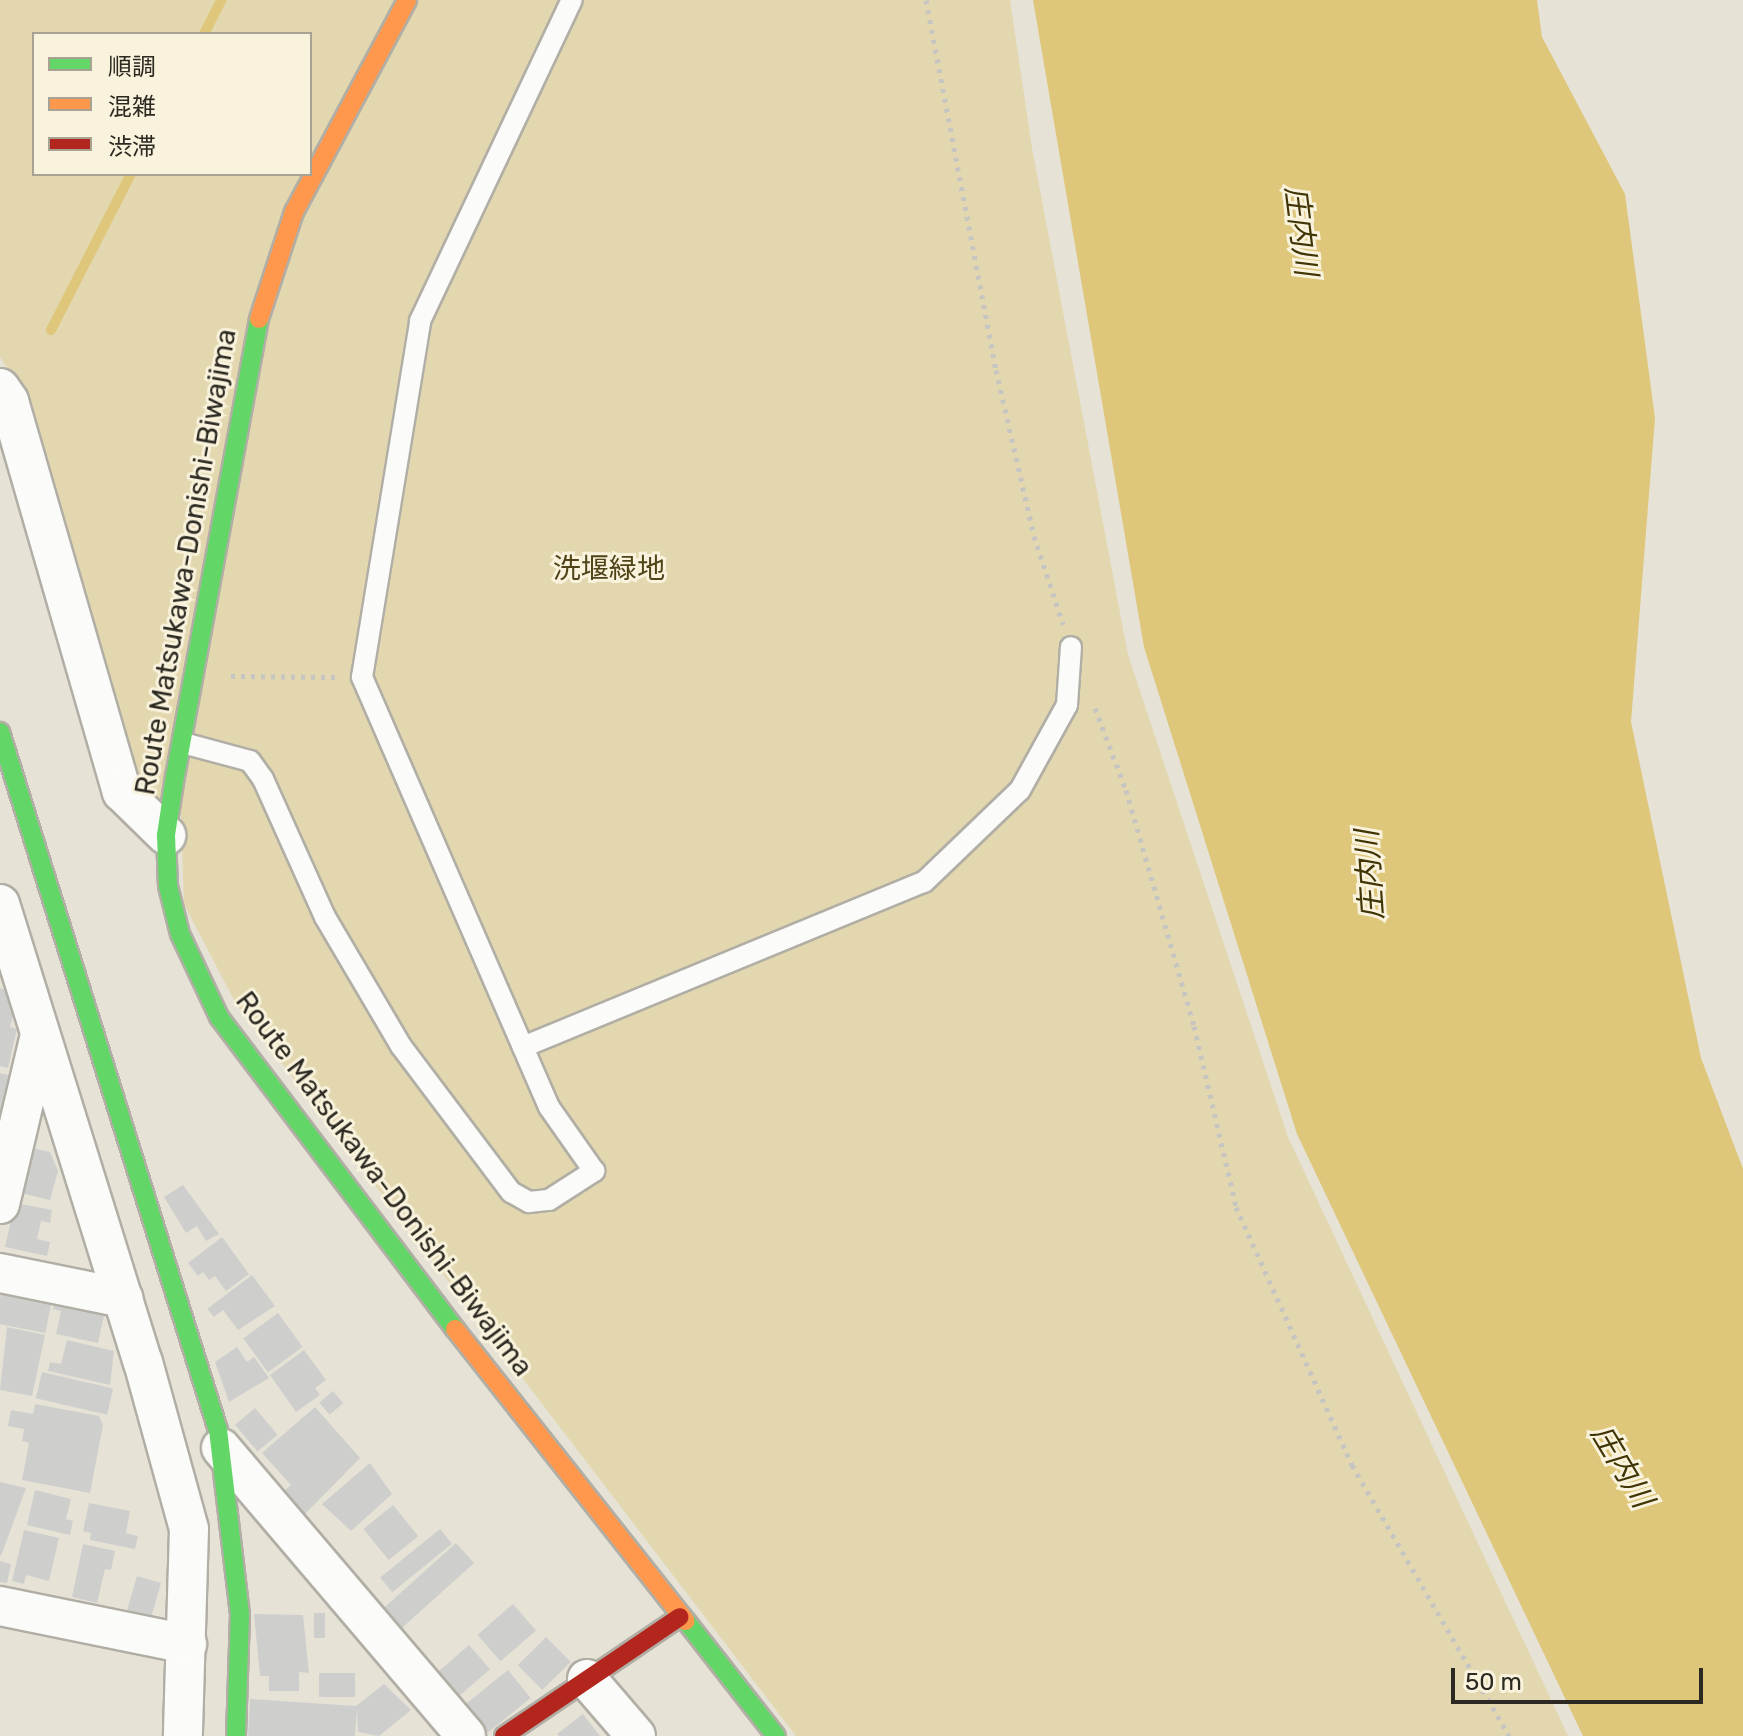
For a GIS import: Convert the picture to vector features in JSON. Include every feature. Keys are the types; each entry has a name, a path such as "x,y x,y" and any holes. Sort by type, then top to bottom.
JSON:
{"main road":[{"name":"Route Matsukawa-Donishi-Biwajima","path":"407,0 294,212 261,307 166,835 168,886 180,934 219,1017 342,1185 776,1736"},
{"path":"0,732 221,1448 240,1615 236,1736"},
{"path":"504,1736 680,1617"}],"street":[{"path":"0,388 9,401 122,792 166,835"},
{"path":"0,904 9,960 40,1033 123,1298 189,1529 183,1736"},
{"path":"0,1204 40,1033"},
{"path":"0,1273 123,1298"},
{"path":"221,1448 466,1736"},
{"path":"0,1606 187,1644"},
{"path":"587,1679 636,1736"}],"lane":[{"path":"183,743 250,761 263,779 325,917 401,1046 511,1192 529,1202 549,1200 594,1171 549,1107 362,677 420,321 572,0"},
{"path":"523,1047 924,882 1020,790 1067,705 1071,647"}],"path":[{"path":"926,0 996,370 1034,536 1071,647"},
{"path":"195,676 362,677"},
{"path":"1093,704 1126,790 1190,1011 1236,1207 1352,1465 1509,1736"}],"green space":[{"name":"洗堰緑地","path":"0,0 1010,0 1032,148 1128,655 1288,1137 1568,1736 796,1736 235,1002 184,904 181,816 129,776 16,381 0,357"}],"water":[{"name":"庄内川","path":"1033,0 1537,0 1542,37 1625,194 1655,418 1631,722 1701,1058 1743,1169 1743,1736 1583,1736 1297,1134 1144,647"}],"building":[{"path":"0,988 6,990 13,1016 10,1027 17,1029 8,1068 0,1066"},
{"path":"0,1073 9,1075 1,1110 0,1110"},
{"path":"23,1146 50,1152 58,1171 50,1200 13,1191"},
{"path":"183,1185 219,1234 206,1241 197,1226 186,1233 164,1197"},
{"path":"15,1203 52,1210 50,1223 41,1221 37,1239 50,1242 47,1256 5,1247"},
{"path":"222,1237 249,1274 226,1291 215,1276 209,1280 203,1272 198,1276 188,1263"},
{"path":"252,1275 275,1306 238,1330 223,1310 214,1317 207,1309"},
{"path":"2,1289 52,1299 45,1333 0,1324"},
{"path":"55,1300 105,1311 98,1343 56,1334 61,1311 53,1309"},
{"path":"278,1313 303,1347 268,1372 243,1338"},
{"path":"7,1327 45,1335 32,1396 0,1390"},
{"path":"67,1340 114,1351 110,1385 48,1371 50,1362 61,1364"},
{"path":"237,1347 247,1362 254,1357 269,1378 229,1402 215,1362"},
{"path":"304,1350 326,1380 315,1388 320,1395 296,1412 270,1375"},
{"path":"42,1372 113,1388 107,1415 36,1398"},
{"path":"333,1391 343,1403 329,1415 319,1403"},
{"path":"35,1404 99,1416 103,1425 90,1493 22,1480 29,1443 22,1441 24,1429 8,1426 11,1410 33,1414"},
{"path":"315,1407 360,1458 304,1515 283,1492 291,1485 262,1453"},
{"path":"255,1408 277,1435 258,1452 235,1425"},
{"path":"370,1463 392,1494 351,1531 322,1504"},
{"path":"0,1482 26,1488 1,1556 0,1555"},
{"path":"35,1490 71,1499 66,1519 73,1521 70,1535 27,1525"},
{"path":"89,1503 130,1511 126,1533 138,1536 135,1549 90,1540 91,1533 83,1531"},
{"path":"393,1505 418,1536 389,1560 363,1529"},
{"path":"440,1529 452,1544 392,1592 380,1577"},
{"path":"24,1530 59,1538 49,1581 26,1575 24,1584 12,1581"},
{"path":"456,1543 474,1563 400,1629 382,1609"},
{"path":"83,1544 115,1551 111,1570 105,1569 97,1603 72,1597"},
{"path":"0,1561 11,1564 7,1583 0,1582"},
{"path":"137,1576 161,1583 151,1617 127,1611"},
{"path":"513,1604 536,1630 500,1661 478,1635"},
{"path":"314,1613 325,1613 325,1638 314,1638"},
{"path":"254,1614 303,1615 309,1673 299,1672 299,1691 269,1691 269,1676 260,1676"},
{"path":"546,1637 571,1662 542,1690 518,1665"},
{"path":"469,1645 490,1669 455,1699 434,1675"},
{"path":"508,1670 531,1698 488,1733 465,1705"},
{"path":"319,1673 355,1673 355,1697 319,1697"},
{"path":"384,1684 411,1710 379,1736 358,1732 357,1709 355,1736 248,1736 250,1699 356,1706"},
{"path":"583,1714 600,1736 557,1734"}],"waterway":[{"path":"205,32 221,0"},
{"path":"51,330 130,176"}],"traffic: fast":[{"path":"259,319 175,776 166,835 168,886 180,934 219,1017 455,1329"},
{"path":"0,732 218,1430 240,1615 236,1736"},
{"path":"686,1621 776,1736"}],"traffic: slow":[{"path":"259,319 294,212 407,0"},
{"path":"455,1329 686,1621"}],"traffic: jam":[{"path":"504,1736 680,1617"}]}
